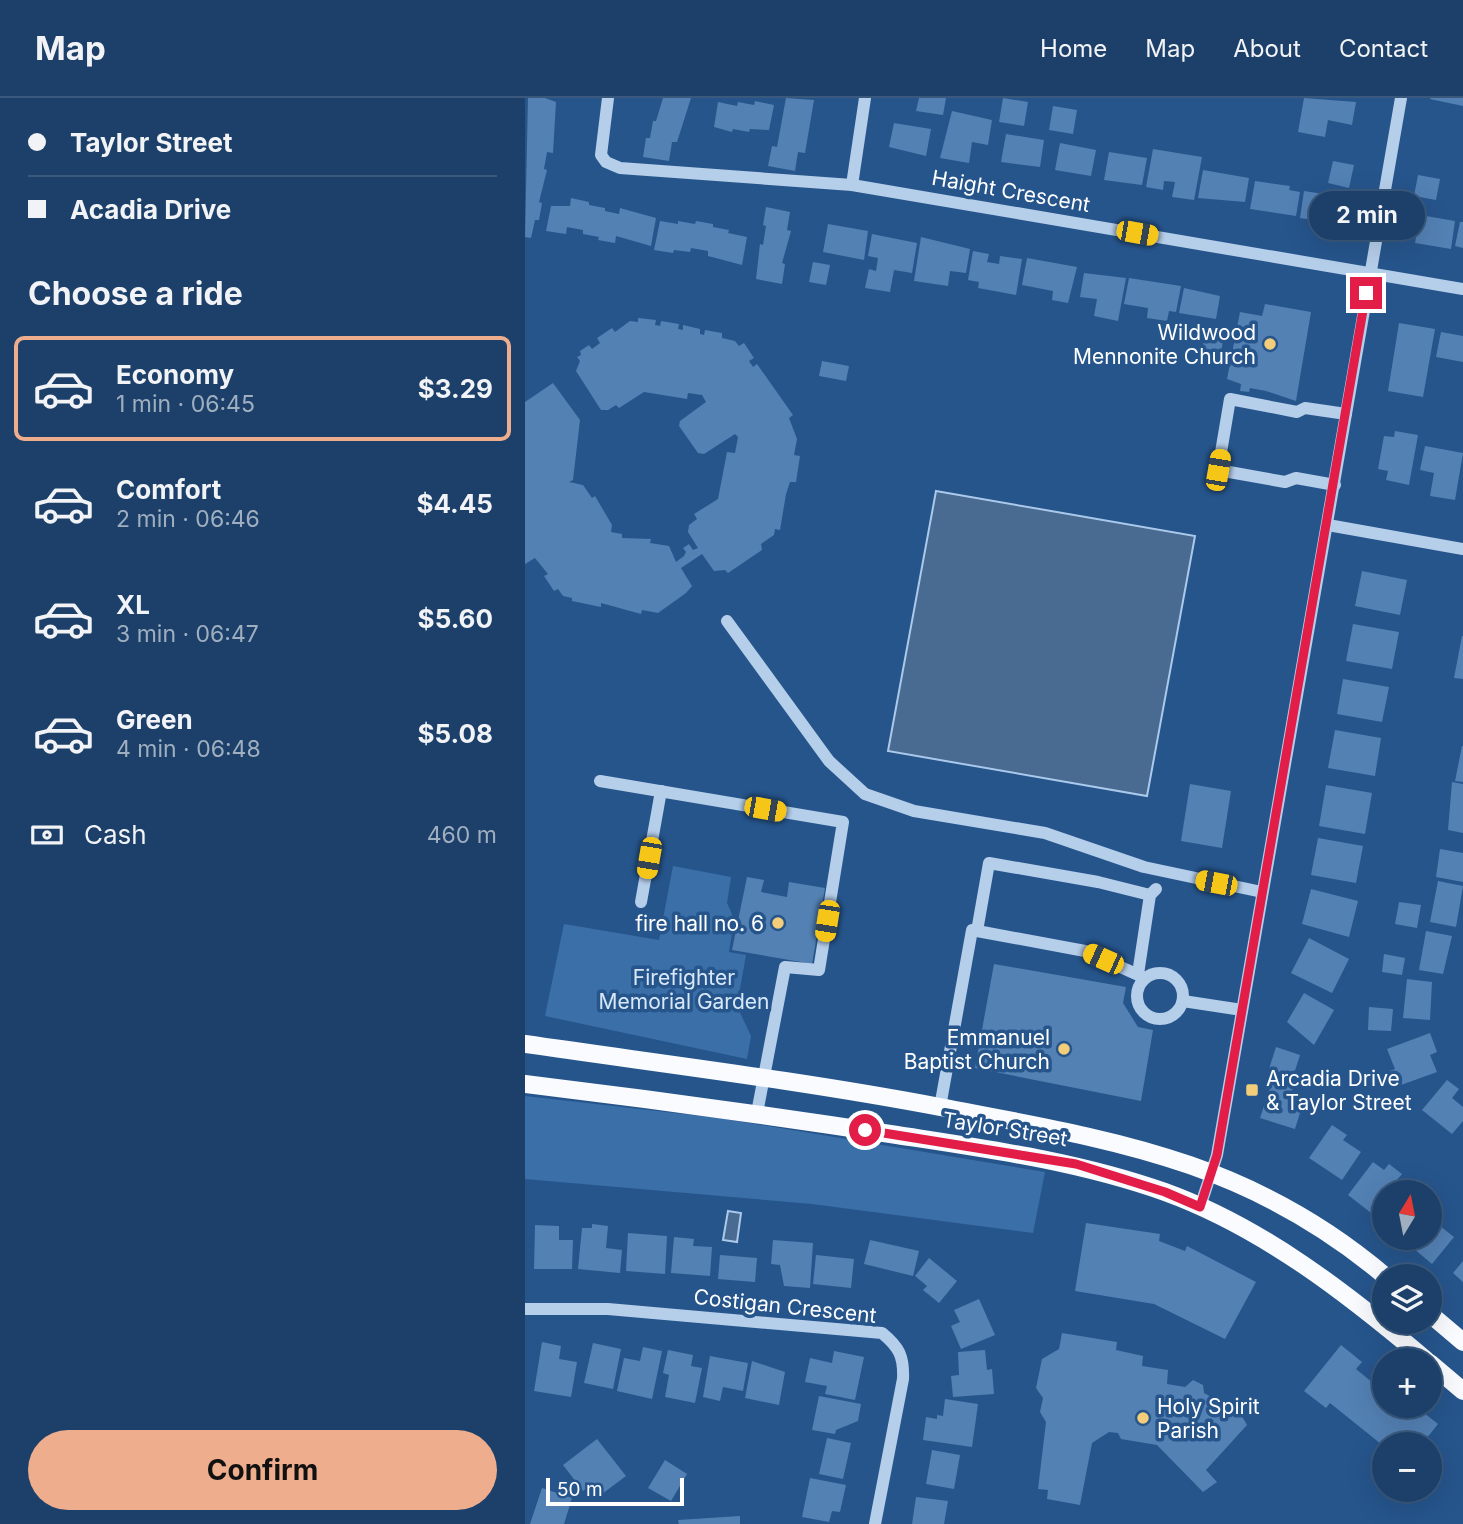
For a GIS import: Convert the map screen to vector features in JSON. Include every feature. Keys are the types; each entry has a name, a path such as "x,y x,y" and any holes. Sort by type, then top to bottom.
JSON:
{"main road":[{"name":"Taylor Street","path":"525,1044 940,1107 1102,1139 1212,1170 1287,1206 1372,1265"},
{"name":"Taylor Street","path":"525,1084 757,1113 1053,1159 1165,1192 1200,1207 1267,1243 1339,1289 1412,1348"},
{"path":"1442,1324 1463,1342"},
{"name":"Taylor Street","path":"1442,1373 1463,1391"}],"street":[{"name":"Haight Crescent","path":"608,98 601,155 606,162 621,168 852,184 1463,289"},
{"path":"852,184 865,98"},
{"path":"1200,1207 1217,1155 1401,98"},
{"path":"1335,485 1296,478 1285,482 1218,470 1230,399 1297,412 1305,408 1346,414"},
{"path":"1328,525 1463,549"},
{"path":"727,621 829,761 865,794 914,811 1045,833 1144,867 1262,892"},
{"path":"600,781 843,822 819,970 785,967 757,1113"},
{"path":"641,902 661,791"},
{"path":"940,1107 972,930 977,931 1085,951 1141,976 1158,972 1172,976 1181,986 1183,1001 1174,1014 1159,1019 1144,1013 1137,999 1140,983 1141,976 1153,892 989,863 977,931"},
{"path":"1183,1001 1242,1010"},
{"name":"Costigan Crescent","path":"525,1309 608,1309 882,1333 896,1344 904,1359 903,1379 875,1524"}],"green space":[{"name":"Firefighter Memorial Garden","path":"673,866 731,877 727,903 734,919 729,952 746,955 737,1006 751,1036 747,1059 545,1016 564,924 659,940"},
{"path":"525,1096 719,1118 1045,1172 1033,1233 812,1204 525,1179"}],"shaded area":[{"path":"936,491 1195,536 1147,796 888,751"},
{"path":"728,1211 741,1213 737,1242 723,1240"}],"building":[{"path":"528,98 545,98 556,102 553,153 547,152 544,169 547,170 539,202 542,203 539,220 535,220 531,238 525,237"},
{"path":"663,98 691,98 677,142 672,142 669,161 643,157 646,138 650,138 653,121 656,121"},
{"path":"786,98 814,100 805,153 798,152 795,171 768,166 772,146 777,147"},
{"path":"919,98 946,98 943,115 916,111"},
{"path":"1003,98 1028,102 1024,126 999,122"},
{"path":"1304,98 1356,102 1352,125 1328,120 1325,137 1298,132"},
{"path":"1463,98 1463,106 1430,99"},
{"path":"755,101 774,105 769,130 750,129 749,132 733,129 732,132 714,127 718,102 737,106 738,102 754,105"},
{"path":"1053,106 1077,110 1073,134 1049,130"},
{"path":"952,111 992,120 988,145 972,142 969,163 940,158"},
{"path":"894,123 931,129 926,156 889,147"},
{"path":"1006,134 1044,140 1040,167 1001,162"},
{"path":"1060,143 1096,150 1091,176 1055,170"},
{"path":"1153,149 1202,157 1194,200 1172,197 1175,182 1164,181 1163,190 1146,187"},
{"path":"1109,152 1147,158 1142,185 1104,180"},
{"path":"1333,161 1354,165 1349,188 1328,183"},
{"path":"1203,170 1249,178 1245,202 1198,198"},
{"path":"1418,175 1440,179 1436,200 1414,196"},
{"path":"1255,181 1290,186 1289,190 1300,192 1296,216 1250,209"},
{"path":"1304,191 1343,197 1339,224 1300,218"},
{"path":"571,198 605,208 605,211 619,214 620,208 656,218 651,246 616,236 615,243 598,240 599,237 583,234 583,230 567,227 566,234 546,231 551,206 570,206"},
{"path":"766,207 790,212 787,230 791,231 782,263 785,264 782,284 756,279 760,244 763,245 766,226 763,225"},
{"path":"1420,215 1455,221 1451,249 1415,243"},
{"path":"660,221 713,224 713,227 729,230 728,233 747,237 742,265 708,256 708,251 691,248 690,252 674,250 673,253 654,250"},
{"path":"1460,222 1463,222 1463,248 1455,246"},
{"path":"828,224 868,231 864,260 823,252"},
{"path":"872,234 917,243 912,273 894,270 890,292 865,288 869,269 876,271 878,258 868,256"},
{"path":"921,237 970,249 966,273 950,271 948,286 914,281"},
{"path":"973,251 989,254 987,262 999,264 1000,256 1022,259 1016,295 978,288 979,282 968,280"},
{"path":"1027,258 1077,267 1068,303 1052,300 1053,291 1022,285"},
{"path":"813,262 830,265 826,285 809,282"},
{"path":"1084,273 1126,278 1118,321 1094,316 1097,299 1080,297"},
{"path":"1129,278 1181,286 1176,312 1169,311 1167,321 1147,318 1148,308 1124,304"},
{"path":"1184,288 1220,296 1216,319 1179,313"},
{"name":"Wildwood Mennonite Church","path":"1265,304 1311,312 1296,401 1250,388 1249,392 1240,391 1241,384 1227,379 1240,312 1262,316"},
{"path":"638,318 656,320 655,325 660,326 661,321 679,324 678,329 683,330 683,325 700,329 700,334 704,335 705,330 722,333 722,338 735,341 739,346 744,343 754,358 749,361 753,367 757,364 793,415 789,418 797,439 794,455 800,456 796,482 790,482 786,494 780,530 775,529 774,535 761,544 762,550 728,573 725,570 714,571 702,554 681,568 692,586 686,593 658,613 642,610 641,614 601,603 601,607 572,601 572,598 563,596 558,589 554,591 544,576 548,574 535,558 525,564 525,402 553,383 580,420 573,480 569,482 583,485 592,498 595,496 612,525 611,532 622,534 622,538 651,539 650,543 669,546 676,562 684,556 686,552 683,548 689,544 693,550 698,548 688,532 689,525 697,519 694,514 718,499 727,452 735,453 738,437 735,434 704,454 698,453 679,426 680,421 706,402 702,395 688,393 687,399 644,392 619,408 616,405 608,410 601,410 576,371 580,351 589,345 592,349 600,343 597,338 612,328 615,332 630,321 638,322"},
{"path":"1399,323 1435,329 1423,397 1388,391"},
{"path":"1207,325 1225,328 1221,353 1202,350"},
{"path":"1441,332 1463,336 1463,362 1436,357"},
{"path":"822,361 849,366 846,381 819,376"},
{"path":"1395,431 1418,435 1409,485 1386,480 1388,471 1378,469 1384,436 1394,437"},
{"path":"1425,446 1463,453 1455,500 1430,496 1434,473 1420,470"},
{"path":"1362,571 1407,580 1400,615 1355,606"},
{"path":"1353,624 1399,632 1392,669 1346,661"},
{"path":"1463,636 1463,679 1454,678"},
{"path":"1343,679 1389,687 1382,722 1337,714"},
{"path":"1335,730 1381,738 1375,776 1328,768"},
{"path":"1463,746 1463,782 1455,781"},
{"path":"1452,782 1463,784 1463,833 1448,830"},
{"path":"1190,784 1231,791 1222,848 1181,841"},
{"path":"1326,785 1372,793 1365,834 1319,826"},
{"path":"1318,838 1363,846 1356,883 1311,875"},
{"path":"1440,849 1463,853 1463,882 1436,877"},
{"name":"fire hall no. 6","path":"747,877 764,880 761,892 787,897 789,882 825,888 812,964 732,950"},
{"path":"1438,881 1463,886 1456,927 1430,922"},
{"path":"1311,889 1358,901 1349,937 1302,924"},
{"path":"1399,902 1421,905 1417,928 1395,924"},
{"path":"1426,931 1452,936 1443,974 1419,970"},
{"path":"1309,938 1349,959 1332,993 1291,973"},
{"path":"1384,954 1405,958 1402,975 1382,972"},
{"name":"Emmanuel Baptist Church","path":"994,964 1126,987 1123,1003 1138,1027 1153,1030 1141,1101 975,1068"},
{"path":"1407,979 1432,982 1430,1020 1403,1018"},
{"path":"1304,993 1334,1010 1314,1045 1287,1022"},
{"path":"1369,1007 1393,1009 1391,1031 1368,1030"},
{"path":"1430,1033 1437,1052 1430,1055 1437,1072 1390,1089 1384,1073 1395,1069 1387,1049"},
{"path":"1276,1047 1300,1055 1293,1077 1269,1069"},
{"path":"1274,1076 1295,1083 1290,1096 1304,1100 1295,1129 1260,1118"},
{"path":"1447,1080 1459,1089 1452,1098 1463,1107 1463,1121 1452,1134 1422,1110"},
{"path":"1332,1125 1347,1135 1343,1140 1361,1152 1342,1180 1309,1158"},
{"path":"1373,1162 1384,1170 1389,1164 1402,1174 1397,1180 1372,1180 1372,1214 1348,1195"},
{"path":"1086,1223 1160,1234 1159,1241 1185,1251 1187,1246 1256,1282 1225,1339 1154,1304 1075,1291"},
{"path":"592,1224 608,1226 606,1248 622,1250 620,1273 578,1269 582,1228 592,1228"},
{"path":"535,1225 559,1226 559,1240 573,1240 572,1269 534,1269"},
{"path":"1442,1228 1454,1237 1432,1264 1415,1250 1442,1250"},
{"path":"628,1233 667,1236 665,1274 626,1271"},
{"path":"674,1237 694,1239 693,1246 712,1247 710,1276 671,1273"},
{"path":"773,1240 813,1243 810,1288 784,1286 780,1265 771,1264"},
{"path":"870,1240 919,1251 913,1276 864,1264"},
{"path":"720,1255 757,1258 755,1282 718,1279"},
{"path":"816,1255 854,1259 851,1288 813,1284"},
{"path":"929,1258 957,1281 939,1303 923,1290 927,1286 915,1276"},
{"path":"1463,1261 1463,1282 1453,1273"},
{"path":"979,1299 995,1335 961,1349 951,1326 960,1322 954,1310"},
{"name":"Holy Spirit Parish","path":"1062,1333 1117,1342 1116,1350 1143,1356 1142,1366 1168,1370 1167,1384 1185,1387 1193,1380 1203,1385 1204,1393 1240,1413 1247,1425 1206,1470 1217,1482 1203,1492 1157,1445 1121,1439 1118,1433 1109,1432 1092,1443 1080,1505 1047,1499 1048,1490 1038,1489 1046,1422 1040,1412 1043,1398 1036,1388 1042,1359 1059,1349"},
{"path":"542,1342 561,1346 559,1359 577,1362 571,1397 534,1391"},
{"path":"593,1343 621,1349 613,1389 584,1383"},
{"path":"1341,1345 1362,1362 1356,1369 1372,1382 1372,1418 1430,1418 1438,1424 1432,1432 1372,1432 1372,1437 1330,1403 1326,1408 1304,1391"},
{"path":"643,1347 662,1351 652,1399 617,1391 624,1358 640,1361"},
{"path":"668,1350 693,1355 691,1366 702,1368 695,1403 665,1397 669,1375 663,1373"},
{"path":"985,1350 987,1370 992,1369 994,1394 953,1397 951,1376 959,1375 958,1352"},
{"path":"834,1351 864,1357 855,1400 825,1394 827,1386 805,1382 810,1358 832,1363"},
{"path":"710,1356 748,1363 743,1391 723,1387 720,1401 703,1397"},
{"path":"752,1361 785,1372 779,1405 745,1398"},
{"path":"819,1396 861,1404 858,1421 836,1430 835,1434 812,1430"},
{"path":"945,1399 978,1404 972,1447 923,1440 926,1417 937,1419 937,1415 943,1416"},
{"path":"827,1438 851,1443 843,1479 819,1474"},
{"path":"597,1439 626,1476 602,1494 593,1483 583,1491 563,1465"},
{"path":"932,1450 960,1455 954,1489 926,1484"},
{"path":"665,1460 687,1474 671,1501 648,1488"},
{"path":"810,1478 846,1485 840,1512 832,1511 829,1522 802,1517"},
{"path":"542,1488 572,1498 564,1524 530,1524"},
{"path":"916,1497 948,1501 944,1524 912,1524"},
{"path":"740,1516 740,1524 679,1524 678,1520"}],"place":[{"name":"Wildwood Mennonite Church","path":"1270,344"},
{"name":"fire hall no. 6","path":"778,923"},
{"name":"Emmanuel Baptist Church","path":"1064,1049"},
{"name":"Arcadia Drive & Taylor Street","path":"1252,1090"},
{"name":"Holy Spirit Parish","path":"1143,1418"}],"route":[{"path":"865,1130 1076,1164 1165,1192 1200,1207 1217,1155 1335,485 1366,293"}]}
